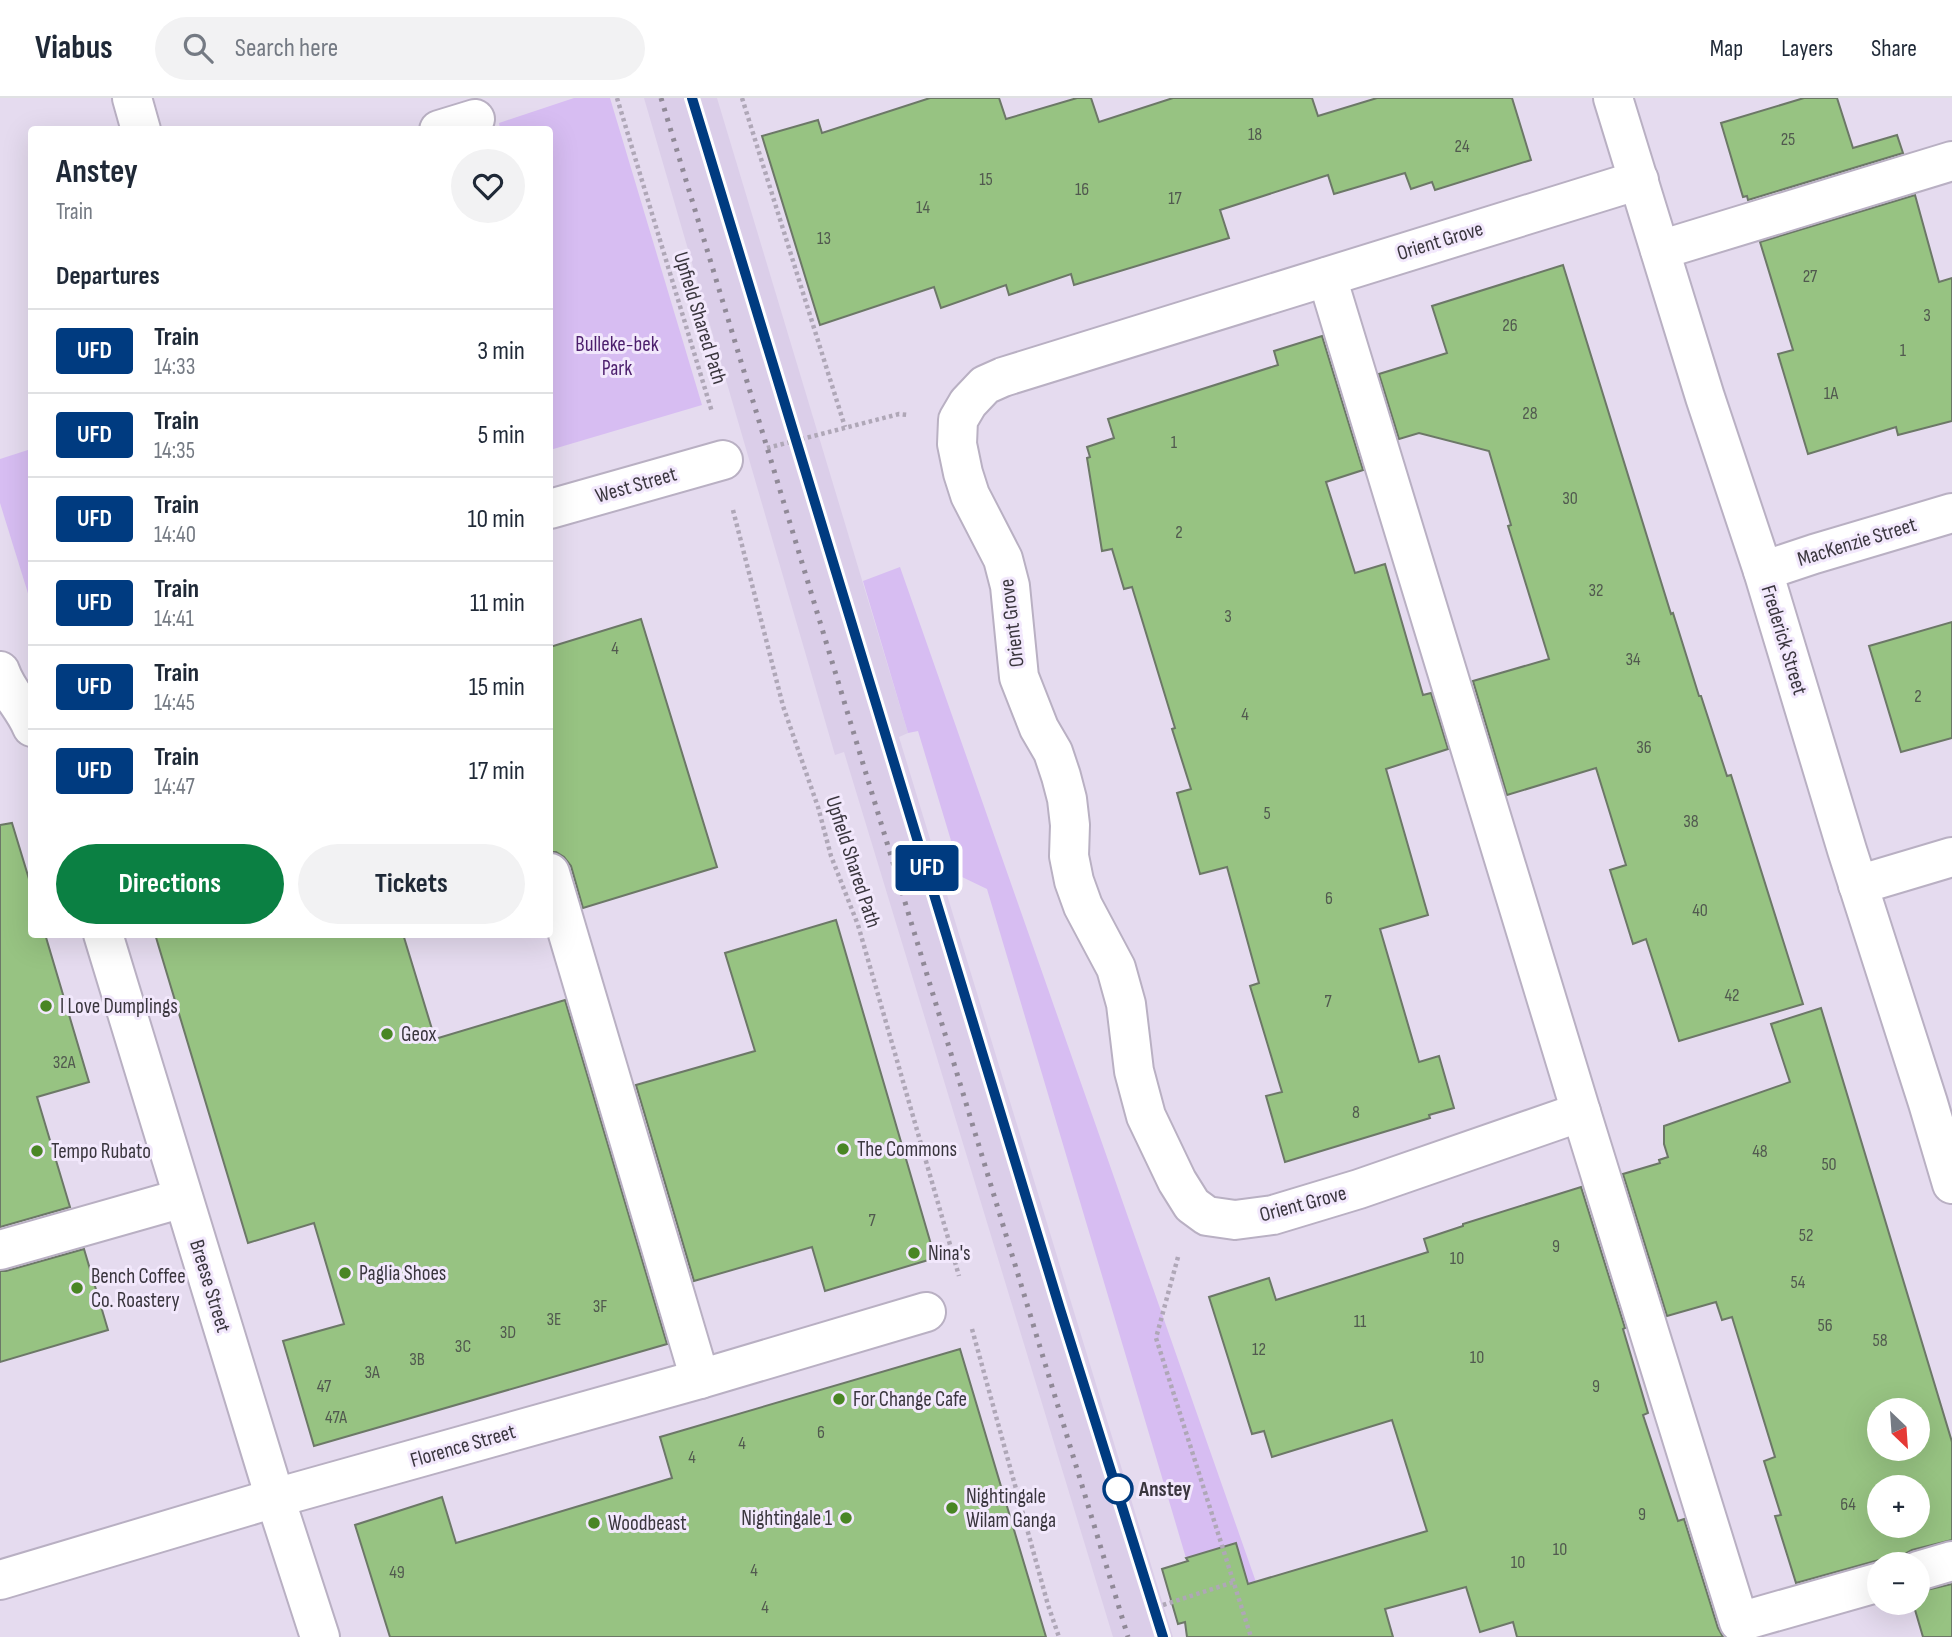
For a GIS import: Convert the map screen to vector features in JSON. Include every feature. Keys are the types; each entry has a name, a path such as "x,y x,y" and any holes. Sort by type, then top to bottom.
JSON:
{"street":[{"path":"132,98 140,126"},
{"name":"Frederick Street","path":"1613,98 1705,397 1763,571 1952,1184"},
{"path":"452,126 475,119"},
{"path":"1660,250 1952,161"},
{"name":"Orient Grove","path":"1581,1112 1359,1189 1273,1215 1235,1220 1207,1216 1192,1205 1177,1181 1146,1116 1134,1071 1126,1004 1116,968 1083,906 1074,881 1069,856 1067,799 1053,752 1039,728 1019,677 1010,586 1003,559 970,495 962,472 957,444 958,420 968,403 985,385 1003,377 1639,180"},
{"path":"1327,276 1739,1622 1867,1586"},
{"name":"West Street","path":"553,508 723,460"},
{"name":"MacKenzie Street","path":"1763,571 1952,513"},
{"path":"11,673 20,723"},
{"path":"1858,885 1952,857"},
{"path":"553,883 700,1379"},
{"name":"Breese Street","path":"104,938 320,1637"},
{"path":"0,1250 183,1198"},
{"name":"Florence Street","path":"0,1580 275,1498 700,1379 926,1311"},
{"path":"1930,1567 1952,1561"}],"path":[{"name":"Upfield Shared Path","path":"617,98 715,422 738,535 783,706 818,807 831,856 858,925 962,1288"},
{"path":"742,98 845,427"},
{"path":"723,460 899,414 958,420"},
{"path":"1192,1205 1156,1338 1251,1637"},
{"path":"971,1323 1059,1637"},
{"path":"1163,1605 1234,1583"}],"shaded area":[{"path":"644,98 717,98 908,733 899,737 1173,1637 1113,1637 844,752 835,755"}],"green space":[{"name":"Bulleke-bek Park","path":"574,98 610,98 702,405 553,449 553,126 500,126 499,123"},
{"path":"28,450 28,593 0,503 0,459"},
{"path":"900,567 1256,1582 1255,1637 1236,1543 1186,1558 987,889 962,877 918,731 908,733 863,581"}],"building":[{"path":"930,98 999,98 1006,119 1077,98 1091,98 1099,122 1173,98 1312,98 1318,116 1377,98 1512,98 1531,160 1435,190 1432,182 1411,189 1405,173 1334,194 1328,175 1220,210 1229,238 1074,285 1071,274 1009,295 1006,285 941,308 934,287 820,325 762,136 818,120 822,133"},
{"path":"1804,98 1837,98 1853,148 1897,135 1903,153 1748,200 1747,196 1743,197 1721,123"},
{"path":"1915,195 1939,282 1952,278 1952,421 1898,435 1896,427 1808,454 1778,354 1793,350 1760,242"},
{"path":"1563,265 1671,614 1673,613 1727,776 1731,775 1803,1004 1679,1041 1646,939 1633,944 1610,870 1626,865 1596,768 1507,795 1473,681 1549,659 1508,526 1511,525 1489,451 1419,433 1399,439 1379,374 1447,353 1432,306"},
{"path":"1322,336 1363,470 1326,482 1355,573 1385,564 1423,695 1431,693 1448,749 1386,769 1428,915 1380,929 1419,1062 1439,1056 1454,1108 1429,1115 1430,1118 1285,1162 1266,1096 1282,1092 1250,986 1259,983 1227,867 1200,874 1177,793 1191,789 1172,729 1175,728 1132,587 1124,589 1112,549 1102,551 1087,447 1114,438 1108,419 1278,365 1274,351"},
{"path":"641,619 717,867 583,908 571,866 564,857 553,852 553,646"},
{"path":"1952,622 1952,738 1901,752 1869,646"},
{"path":"12,823 28,876 28,938 46,938 89,1082 37,1097 70,1207 0,1227 0,825"},
{"name":"The Commons","path":"836,920 935,1258 825,1291 812,1247 694,1281 636,1085 755,1051 725,953"},
{"path":"156,938 404,938 435,1039 565,1000 667,1344 314,1446 283,1341 344,1324 314,1223 248,1243"},
{"path":"1821,1008 1952,1442 1952,1540 1908,1552 1867,1552 1867,1563 1796,1583 1775,1516 1781,1515 1764,1461 1775,1457 1732,1317 1722,1320 1716,1302 1667,1316 1623,1174 1660,1163 1659,1160 1668,1157 1664,1144 1664,1126 1790,1082 1771,1024"},
{"path":"1581,1187 1625,1328 1623,1329 1648,1413 1643,1415 1678,1521 1684,1519 1723,1637 1517,1637 1513,1622 1480,1632 1466,1587 1385,1609 1393,1637 1187,1637 1185,1622 1178,1624 1162,1569 1188,1561 1186,1558 1236,1543 1248,1584 1427,1531 1392,1420 1272,1457 1264,1431 1252,1434 1209,1297 1269,1278 1276,1300 1428,1252 1424,1239"},
{"path":"84,1249 108,1330 0,1362 0,1271"},
{"path":"960,1349 1046,1637 390,1637 355,1525 442,1497 456,1543 672,1478 660,1437"},
{"path":"1952,1584 1952,1637 1923,1637 1917,1615 1930,1615 1930,1589"}],"railway":[{"path":"661,98 1128,1637"},
{"path":"692,98 1060,1309 1163,1637"}],"train":[{"name":"UFD","path":"692,98 1060,1309 1163,1637"}],"place":[{"name":"I Love Dumplings","path":"46,1006"},
{"name":"Geox","path":"387,1034"},
{"name":"The Commons","path":"843,1149"},
{"name":"Tempo Rubato","path":"37,1151"},
{"name":"Nina's","path":"914,1253"},
{"name":"Paglia Shoes","path":"345,1273"},
{"name":"Bench Coffee Co. Roastery","path":"77,1288"},
{"name":"For Change Cafe","path":"839,1399"},
{"name":"Anstey","path":"1118,1489"},
{"name":"Nightingale Wilam Ganga","path":"952,1508"},
{"name":"Nightingale 1","path":"846,1518"},
{"name":"Woodbeast","path":"594,1523"}]}
